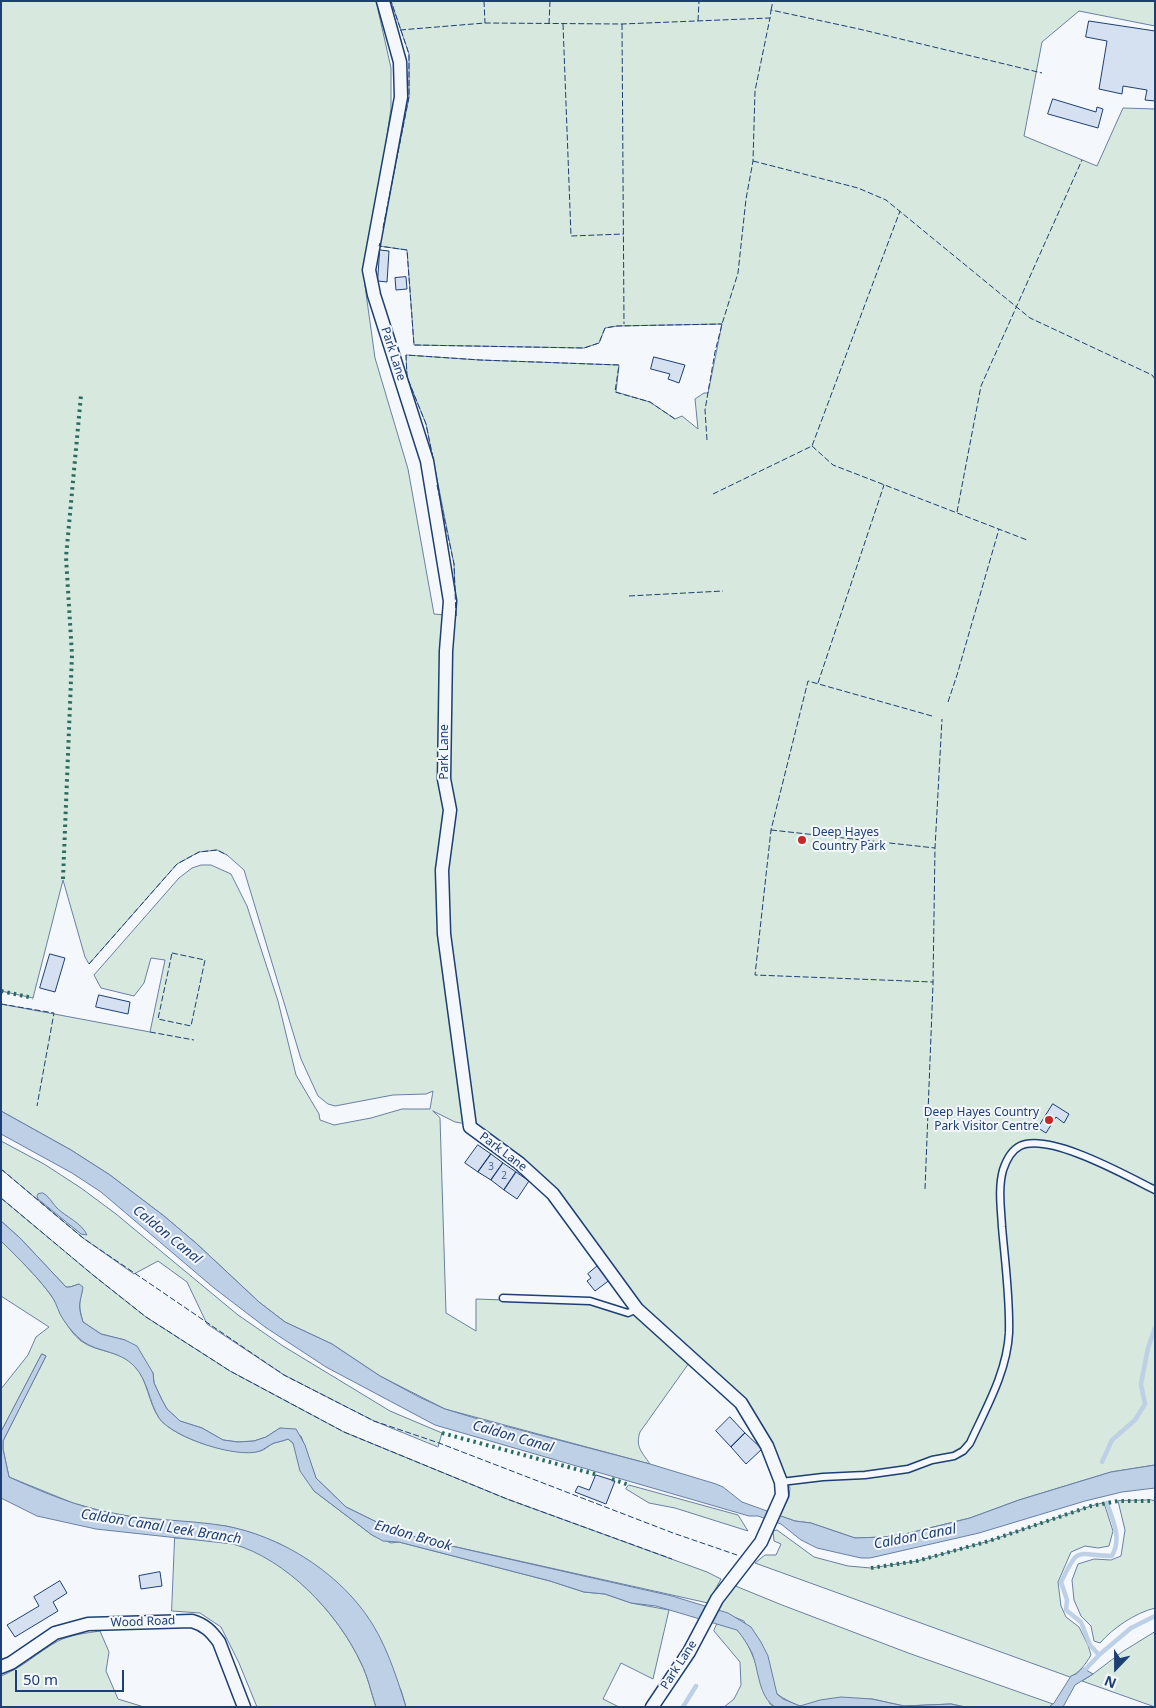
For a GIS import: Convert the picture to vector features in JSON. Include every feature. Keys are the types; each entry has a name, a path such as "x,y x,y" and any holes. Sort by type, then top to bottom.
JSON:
{"street":[{"name":"Park Lane","path":"383,1 400,62 401,97 369,270 374,295 427,461 450,601 446,651 444,779 450,810 442,870 444,934 470,1127 519,1163 553,1194 637,1310 741,1403 766,1446 781,1482 782,1495 766,1533 718,1599 706,1623 652,1707"},
{"name":"Wood Road","path":"1,1667 11,1663 55,1633 88,1624 192,1621 203,1624 219,1642 244,1707"}],"lane":[{"path":"781,1482 822,1477 865,1475 908,1469 932,1460 954,1456 963,1451 970,1443 994,1389 1005,1357 1009,1333 1000,1198 1003,1170 1010,1155 1020,1146 1034,1144 1052,1146 1091,1158 1155,1190"},
{"path":"503,1298 590,1301 628,1313 637,1310"}],"shaded area":[{"path":"1,1 376,1 391,68 391,108 365,286 375,358 408,469 434,614 456,616 454,564 426,424 407,377 406,355 480,360 619,365 616,392 650,402 675,419 682,416 698,429 695,399 704,393 708,393 722,324 617,326 605,328 599,343 584,348 414,345 407,250 379,246 409,97 409,54 391,1 1155,1 1155,26 1079,11 1042,42 1024,136 1097,166 1123,108 1155,109 1155,1465 1111,1472 1019,1500 970,1518 905,1534 855,1538 811,1523 795,1521 780,1516 789,1497 790,1488 744,1401 689,1363 640,1432 639,1446 650,1464 445,1409 380,1376 332,1344 285,1322 259,1302 164,1216 110,1175 71,1150 1,1111 1,1004 150,1032 165,960 151,958 144,983 134,996 101,988 94,975 179,878 192,868 201,865 211,865 231,874 247,906 278,1001 296,1075 319,1114 320,1120 334,1125 371,1118 402,1109 430,1109 433,1091 426,1094 393,1095 335,1106 328,1104 318,1096 301,1059 244,870 227,855 217,850 199,852 177,864 89,964 85,957 63,880 33,998 1,991","holes":["433,1111 455,1122 473,1125 556,1192 637,1314 627,1316 589,1303 476,1299 476,1331 446,1313 440,1118"]},
{"path":"1,1141 44,1164 81,1188 116,1214 238,1315 283,1346 390,1411 442,1433 438,1447 374,1421 284,1375 207,1324 187,1282 158,1261 134,1274 83,1238 1,1169"},
{"path":"1,1198 146,1317 230,1371 344,1432 507,1499 707,1572 721,1579 708,1603 425,1540 395,1531 346,1507 316,1478 301,1436 280,1428 266,1437 254,1441 238,1442 223,1440 202,1428 180,1421 167,1409 154,1383 153,1373 125,1340 101,1334 83,1322 80,1307 82,1292 79,1284 66,1287 20,1238 1,1221"},
{"path":"1,1241 45,1287 71,1331 81,1341 94,1348 123,1357 135,1366 143,1378 155,1412 167,1426 178,1433 206,1445 221,1449 249,1452 262,1450 274,1443 288,1439 293,1443 314,1491 372,1535 391,1543 399,1542 550,1581 584,1592 605,1594 631,1603 669,1610 653,1679 621,1663 603,1699 619,1707 406,1707 401,1690 325,1573 303,1557 278,1543 249,1532 226,1526 132,1517 98,1510 73,1503 9,1477 3,1441 46,1356 42,1354 1,1432 1,1389 28,1355 36,1337 49,1327 1,1296"},
{"path":"629,1485 738,1515 748,1531 675,1508 649,1503 626,1489"},
{"path":"1118,1501 1155,1501 1155,1608 1140,1613 1125,1622 1100,1643 1094,1641 1091,1626 1081,1616 1074,1600 1072,1580 1078,1564 1094,1559 1111,1560 1121,1556 1125,1530"},
{"path":"1104,1503 1113,1531 1109,1546 1098,1548 1085,1546 1071,1552 1058,1582 1061,1606 1066,1617 1079,1627 1091,1655 1082,1668 1070,1677 755,1563 765,1555 776,1555 781,1544 774,1541 773,1531 777,1530 814,1557 848,1566 871,1568 917,1561 989,1541"},
{"path":"175,1538 213,1540 233,1543 251,1549 268,1558 300,1582 342,1629 366,1674 376,1707 257,1707 239,1663 221,1627 200,1613 172,1611"},
{"path":"733,1585 911,1654 1053,1704 1049,1707 965,1707 951,1704 904,1706 872,1699 800,1706 777,1694 744,1621 717,1610"},
{"path":"717,1624 736,1629 746,1641 770,1704 775,1707 724,1707 734,1699 741,1685 740,1662 714,1631"},
{"path":"100,1631 109,1652 106,1671 118,1699 144,1707 1,1707 1,1676 16,1669 58,1641"},
{"path":"1155,1632 1155,1707 1082,1681 1122,1652"}],"water":[{"name":"Caldon Canal","path":"1,1111 71,1150 110,1175 164,1216 259,1302 285,1322 332,1344 380,1376 445,1409 650,1464 716,1484 723,1487 742,1502 795,1521 811,1523 855,1538 905,1534 970,1518 1019,1500 1111,1472 1155,1465 1155,1488 1122,1492 1085,1501 979,1533 870,1558 861,1558 817,1548 801,1540 781,1524 758,1516 749,1516 435,1425 326,1367 265,1327 214,1288 101,1192 72,1173 1,1134"},
{"path":"43,1193 55,1206 74,1220 87,1235 81,1234 38,1199 38,1194"},
{"path":"1,1221 20,1238 66,1287 79,1284 83,1287 80,1311 83,1322 101,1334 125,1340 137,1346 153,1373 154,1383 167,1409 180,1421 202,1428 223,1440 238,1442 254,1441 266,1437 280,1428 296,1429 305,1445 316,1478 346,1507 395,1531 425,1540 672,1596 728,1613 751,1627 761,1642 768,1656 777,1694 783,1699 800,1706 820,1700 841,1697 872,1699 904,1706 951,1704 965,1707 775,1707 769,1702 762,1690 752,1653 737,1630 656,1606 631,1603 605,1594 584,1592 550,1581 399,1542 383,1541 372,1535 314,1491 300,1471 293,1443 288,1439 274,1443 260,1451 250,1453 237,1452 191,1439 166,1425 156,1412 143,1379 129,1361 85,1343 68,1327 45,1287 1,1241"},
{"name":"Caldon Canal Leek Branch","path":"42,1354 46,1356 3,1441 9,1477 64,1500 114,1514 226,1526 246,1531 285,1546 321,1569 337,1582 365,1613 384,1646 406,1707 376,1707 368,1679 351,1644 339,1625 308,1590 291,1575 253,1551 233,1544 96,1529 37,1516 1,1498 1,1432"},
{"path":"1083,1668 1093,1674 1075,1685 1063,1707 1049,1707 1054,1703 1071,1676"}],"building":[{"path":"1089,21 1155,31 1155,101 1145,100 1147,90 1123,86 1122,94 1099,89 1107,41 1086,37"},
{"path":"1053,99 1096,112 1097,107 1103,109 1098,128 1048,114"},
{"path":"380,250 389,251 387,282 378,281"},
{"path":"406,277 407,289 396,290 395,278"},
{"path":"654,357 685,365 679,383 668,379 670,374 651,369"},
{"path":"50,954 65,958 55,992 40,988"},
{"path":"99,995 130,1002 128,1014 96,1007"},
{"name":"Deep Hayes Country Park Visitor Centre","path":"1053,1104 1069,1114 1064,1123 1056,1117 1046,1133 1038,1128"},
{"path":"478,1145 491,1154 478,1172 465,1163"},
{"path":"491,1154 503,1163 491,1180 478,1172"},
{"path":"503,1163 516,1172 504,1190 491,1180"},
{"path":"516,1172 529,1181 517,1199 504,1190"},
{"path":"600,1264 611,1279 595,1291 587,1281 591,1278 588,1274"},
{"path":"730,1417 745,1433 731,1447 716,1431"},
{"path":"745,1433 762,1449 746,1464 731,1447"},
{"path":"596,1475 615,1481 606,1504 575,1492 578,1486 589,1490"},
{"path":"160,1572 162,1586 141,1589 139,1576"},
{"path":"60,1581 67,1593 53,1602 58,1611 15,1637 7,1625 39,1606 34,1597"}],"waterway":[{"path":"1102,1462 1112,1440 1135,1420 1145,1404 1141,1384 1148,1348 1155,1328"},
{"path":"1099,1655 1090,1645 1081,1622 1066,1610 1067,1600 1061,1582 1075,1557 1084,1554 1112,1556 1115,1549 1116,1536 1107,1503"},
{"name":"Endon Brook","path":"1082,1673 1099,1655 1131,1628 1155,1616"},
{"path":"683,1707 696,1686"}],"hedge":[{"path":"63,879 72,655 66,557 81,395"},
{"path":"1,991 33,998"},
{"path":"442,1433 598,1475"},
{"path":"612,1479 629,1485"},
{"path":"871,1568 917,1561 989,1541 1091,1506 1118,1501 1155,1501"}],"fence":[{"path":"383,228 409,97 409,54 391,1"},
{"path":"484,1 485,23"},
{"path":"549,24 550,1"},
{"path":"698,21 699,1"},
{"path":"771,10 773,1"},
{"path":"400,30 485,23 622,24 770,18 771,10 1042,73"},
{"path":"707,440 705,410 715,352 738,273 746,199 753,161 755,91 770,18"},
{"path":"563,24 571,236 624,234"},
{"path":"622,24 624,324"},
{"path":"957,512 981,386 1082,160"},
{"path":"753,161 858,188 886,200 1030,318 1152,375 1155,379"},
{"path":"713,494 812,446 900,211"},
{"path":"380,243 379,246 407,250 414,345 584,348 599,343 605,328 617,326 722,324"},
{"path":"433,458 426,424 407,377 406,355 480,360 619,365 615,392 650,402 675,419"},
{"path":"812,446 833,465 1027,540"},
{"path":"437,485 454,564 456,616"},
{"path":"818,683 884,485"},
{"path":"948,702 999,529"},
{"path":"629,596 723,591"},
{"path":"932,716 808,681 771,830 755,975 933,982"},
{"path":"925,1189 933,984 935,848 942,719"},
{"path":"771,830 935,848"},
{"path":"89,964 177,864 199,852 217,850 227,855"},
{"path":"172,953 205,960 191,1026 158,1019 172,953"},
{"path":"1,1004 54,1013 37,1106"},
{"path":"150,1032 194,1040"},
{"path":"1,1169 83,1238 284,1375 374,1421 439,1443 673,1533 737,1555"},
{"path":"1,1198 146,1317 230,1371 344,1432 507,1499 672,1559"}],"place":[{"name":"Deep Hayes Country Park","path":"802,840"},
{"name":"Deep Hayes Country Park Visitor Centre","path":"1049,1120"}]}
